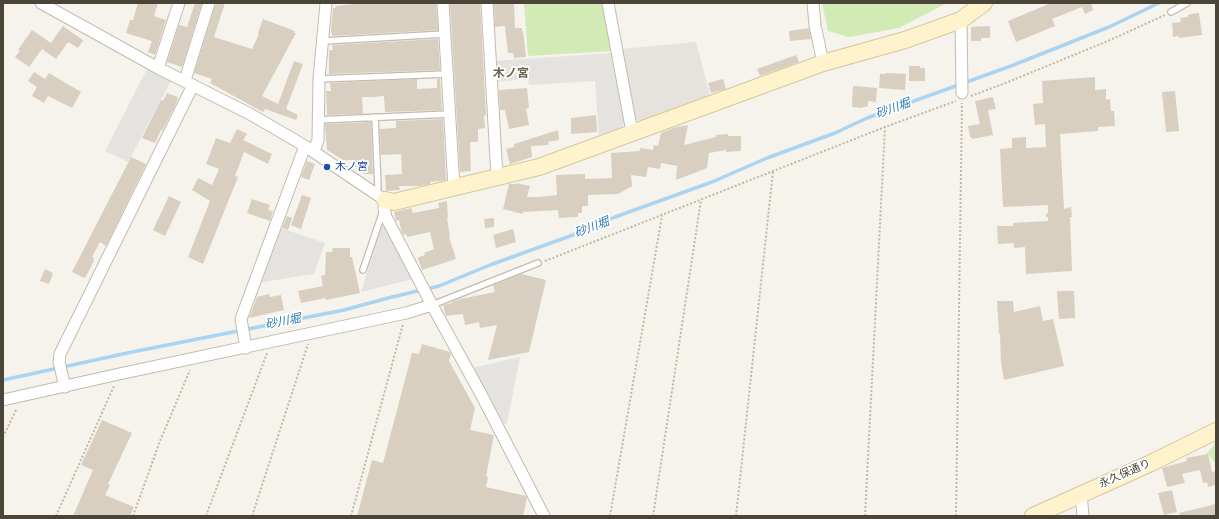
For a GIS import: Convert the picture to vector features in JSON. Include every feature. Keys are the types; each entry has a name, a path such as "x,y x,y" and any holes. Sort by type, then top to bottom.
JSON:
{"street":[{"path":"41,3 158,68 189,82 250,114 310,148 382,201 394,202 538,167 823,63 905,40 961,20 984,3"},
{"path":"158,68 179,3"},
{"path":"65,387 59,362 60,354 189,82 209,3"},
{"path":"246,346 241,320 310,148 318,140 317,120 319,79 324,41 326,3"},
{"path":"443,3 454,188"},
{"path":"487,3 497,177"},
{"path":"608,3 632,132"},
{"path":"814,3 815,25 823,63"},
{"path":"961,20 962,96"},
{"path":"382,201 386,217 482,396 544,516"},
{"path":"3,400 246,346 270,343 406,313 431,303"},
{"name":"永久保通り","path":"1033,516 1216,432"},
{"path":"1081,494 1083,516"}],"lane":[{"path":"1171,12 1187,3"},
{"path":"324,41 445,34"},
{"path":"319,79 447,74"},
{"path":"317,120 450,114"},
{"path":"363,270 379,219 382,201 378,187 375,117"},
{"path":"431,303 538,263"}],"path":[{"path":"538,263 962,96 1003,84 1094,47 1171,12"},
{"path":"956,516 960,137 962,96"},
{"path":"865,516 886,127"},
{"path":"736,516 773,171"},
{"path":"653,516 701,200"},
{"path":"610,516 662,215"},
{"path":"351,516 406,313"},
{"path":"252,516 306,351 309,334"},
{"path":"206,516 270,343"},
{"path":"133,516 160,441 195,358"},
{"path":"56,516 119,374"},
{"path":"3,437 19,404 19,397"}],"shaded area":[{"path":"696,42 710,95 640,121 633,117 621,49"},
{"path":"612,53 625,121 621,128 599,135 595,81 529,85 528,79 495,82 494,61"},
{"path":"147,69 171,81 128,162 105,151"},
{"path":"383,222 413,279 361,292"},
{"path":"278,227 325,243 314,274 257,283"},
{"path":"520,357 507,423 502,425 472,368"}],"green space":[{"path":"524,3 602,3 611,51 528,56"},
{"path":"822,3 947,3 899,28 849,37 828,31"},
{"path":"1216,443 1216,464 1207,453"}],"building":[{"path":"138,3 158,3 154,16 166,20 155,55 148,52 152,41 126,33 130,20 133,20"},
{"path":"195,3 202,3 182,67 167,62 179,25 187,27"},
{"path":"216,3 225,3 214,37 252,49 259,34 258,33 263,19 295,31 294,33 296,33 262,96 278,104 294,61 303,64 286,109 298,115 296,120 265,109 263,112 210,83 212,79 194,73"},
{"path":"365,3 436,3 438,30 332,36 331,30 333,8 336,8 335,6"},
{"path":"450,3 480,3 486,115 484,116 485,128 478,129 478,142 470,142 471,171 460,172"},
{"path":"494,3 514,3 515,28 522,28 526,57 514,58 513,53 508,53 505,26 495,27"},
{"path":"1051,3 1091,3 1093,10 1085,14 1082,7 1052,19 1055,26 1016,42 1008,21"},
{"path":"1199,13 1202,35 1179,38 1179,36 1173,37 1172,23 1181,22 1180,18"},
{"path":"63,26 83,40 78,48 68,42 56,59 42,49 29,67 15,57 32,30 51,43"},
{"path":"990,26 990,38 981,38 981,41 971,41 971,27"},
{"path":"809,28 811,39 790,41 789,31"},
{"path":"438,39 440,70 329,74 329,50 333,50 332,45"},
{"path":"796,55 799,62 760,76 757,69"},
{"path":"909,66 920,66 920,68 925,68 925,81 909,81"},
{"path":"34,72 45,79 49,73 81,92 72,108 48,96 44,103 32,96 37,87 28,81"},
{"path":"880,74 906,74 905,90 879,88"},
{"path":"1095,77 1095,90 1106,89 1106,100 1110,99 1111,111 1114,111 1115,126 1098,127 1098,131 1060,134 1064,209 1071,207 1072,217 1070,217 1072,271 1026,274 1025,247 1014,248 1014,243 998,244 997,226 1013,226 1013,223 1048,221 1046,214 1048,213 1048,205 1003,207 1000,149 1012,148 1012,138 1026,137 1026,148 1046,147 1045,124 1035,125 1033,104 1043,103 1042,81"},
{"path":"417,79 417,89 437,88 437,79 440,79 442,110 385,112 384,96 362,97 363,114 327,115 326,91 331,91 330,83"},
{"path":"723,79 726,89 711,93 708,83"},
{"path":"853,86 877,88 876,102 868,101 868,106 860,108 853,107"},
{"path":"527,88 529,108 526,109 529,125 509,129 505,110 500,110 499,90"},
{"path":"1175,91 1179,131 1166,132 1162,92"},
{"path":"167,93 178,97 162,131 161,130 155,143 142,138 161,100 163,101"},
{"path":"993,97 996,109 988,110 993,135 972,139 970,137 968,126 980,124 975,101"},
{"path":"596,115 597,132 571,134 571,118"},
{"path":"443,119 446,180 430,182 430,184 421,186 399,186 400,190 386,191 385,175 402,174 401,154 381,155 380,129 396,128 396,121"},
{"path":"371,122 373,174 365,174 362,172 361,166 353,167 353,160 343,160 327,150 325,124"},
{"path":"688,125 684,145 716,137 716,135 728,134 728,136 741,136 741,151 726,152 726,150 709,153 707,168 676,180 677,166 661,163 660,169 648,167 646,177 631,175 632,186 618,194 588,195 588,206 582,206 582,213 578,213 578,217 559,218 558,210 523,212 523,214 503,209 509,184 517,184 516,183 530,186 527,197 540,197 557,195 556,175 585,174 585,179 612,178 611,153 640,151 640,148 653,150 654,145 658,146 661,133 676,127"},
{"path":"237,129 247,134 243,140 272,154 268,164 244,152 235,176 238,177 203,264 188,257 210,201 192,190 198,178 212,185 219,169 206,164 216,138 230,143"},
{"path":"558,130 559,140 548,142 549,145 531,146 532,157 510,164 506,149 514,147 514,144"},
{"path":"131,157 146,164 106,246 100,242 92,257 94,258 94,261 85,278 82,277 72,272"},
{"path":"307,161 315,164 309,180 301,177"},
{"path":"302,195 311,198 301,229 291,225"},
{"path":"169,196 181,202 165,236 153,230"},
{"path":"252,199 270,205 268,210 273,211 270,221 247,213"},
{"path":"447,201 449,237 456,259 422,270 418,259 419,257 434,249 430,232 407,237 406,234 403,235 399,220 396,221 394,212 411,208 413,213 439,208 438,203"},
{"path":"287,216 292,218 288,230 282,228"},
{"path":"494,218 494,227 485,228 484,219"},
{"path":"513,229 516,242 496,248 493,235"},
{"path":"333,248 350,248 350,257 352,257 360,293 326,300 325,298 301,303 298,291 323,286 321,276 325,275 326,252 332,252"},
{"path":"45,269 53,273 49,284 40,281"},
{"path":"521,274 546,280 529,352 488,360 497,325 480,328 479,322 465,325 463,314 446,316 443,305 460,299 495,292 493,285"},
{"path":"1057,291 1074,291 1075,318 1059,319"},
{"path":"269,294 270,297 281,295 284,310 249,318 257,297"},
{"path":"997,301 1013,301 1014,312 1040,306 1043,321 1053,319 1064,366 1004,380 1001,363"},
{"path":"422,344 450,352 451,354 449,361 475,408 470,430 494,435 486,476 488,477 486,487 526,496 527,498 523,516 357,516 372,460 383,463 412,353 419,354"},
{"path":"102,420 132,433 108,484 110,485 105,495 134,507 130,516 73,516 93,470 81,465"},
{"path":"1208,454 1212,472 1216,471 1216,485 1208,487 1207,482 1203,483 1200,470 1182,474 1185,483 1167,487 1162,468 1187,461 1186,458"},
{"path":"1172,490 1177,512 1164,515 1158,493"},
{"path":"1216,504 1216,516 1180,516 1179,513"}],"waterway":[{"name":"砂川堀","path":"3,380 132,352 344,310 439,286 490,265 584,231 615,217 712,182 767,158 835,133 867,118 1011,66 1109,27 1159,3"}],"place":[{"name":"木ノ宮","path":"327,167"}],"district":[{"name":"木ノ宮","path":"511,74"}]}
